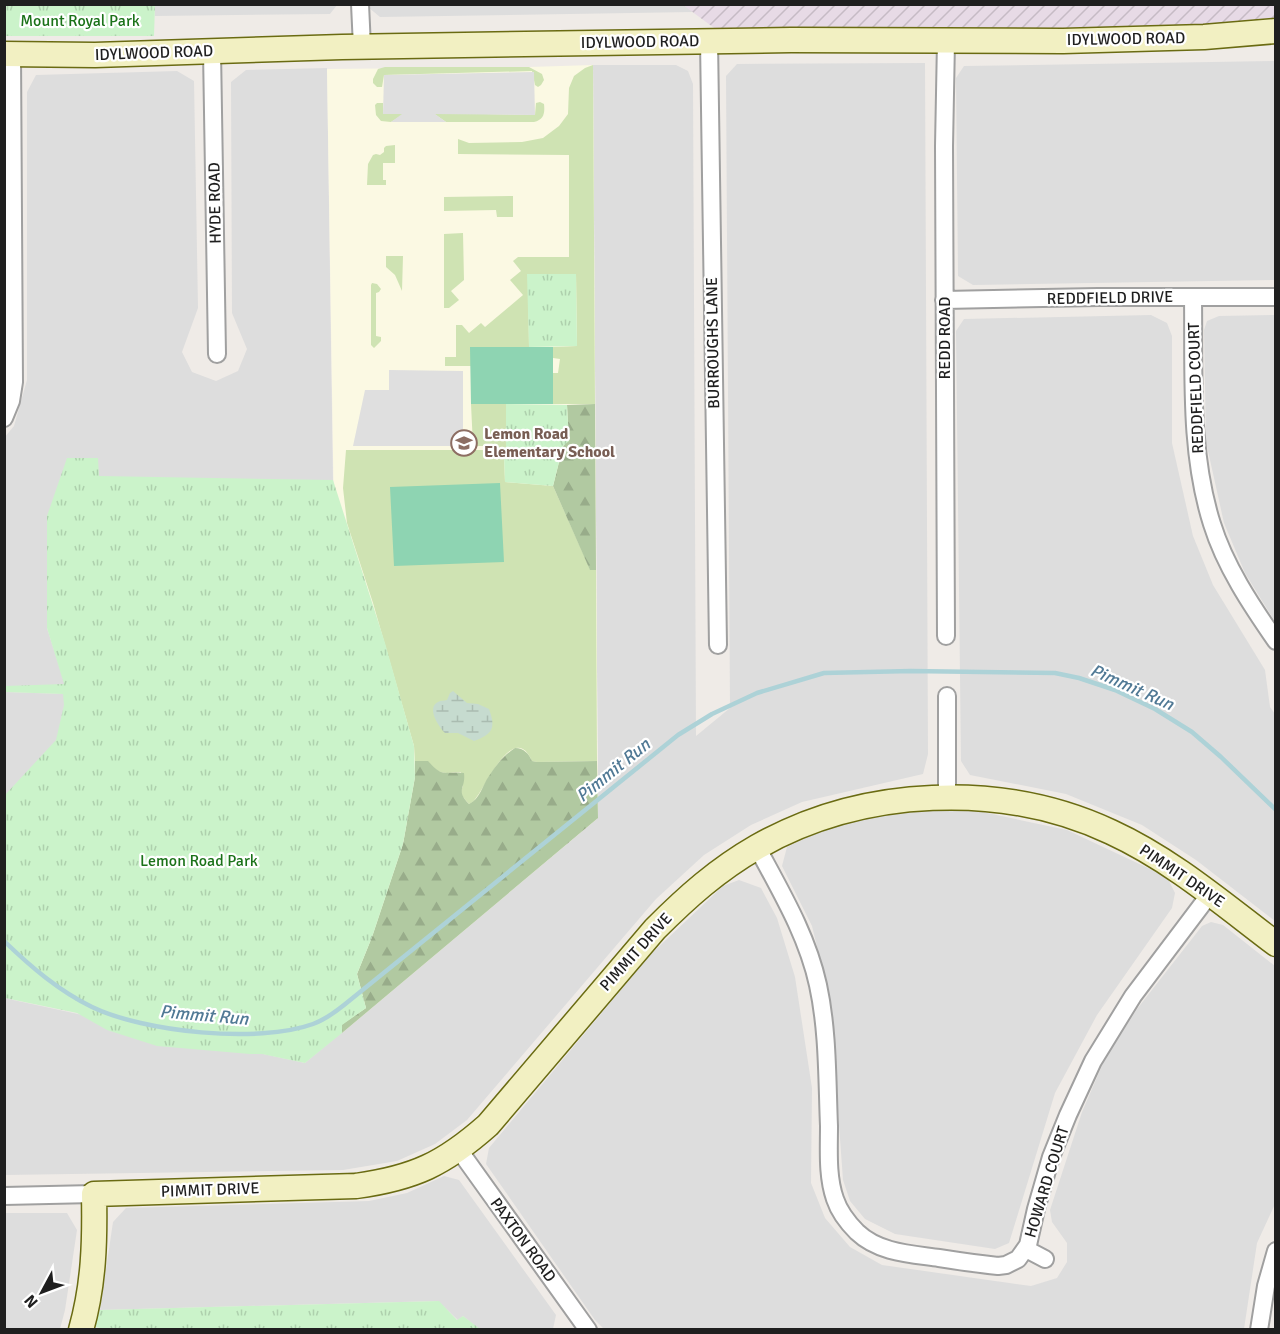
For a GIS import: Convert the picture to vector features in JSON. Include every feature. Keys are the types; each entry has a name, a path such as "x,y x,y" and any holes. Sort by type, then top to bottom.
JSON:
{"street":[{"path":"360,4 362,46"},
{"name":"IDYLWOOD ROAD","path":"8,54 95,56 362,46 1063,40 1204,37 1275,31"},
{"name":"REDD ROAD","path":"945,41 946,636"},
{"name":"BURROUGHS LANE","path":"709,42 718,645"},
{"name":"HYDE ROAD","path":"212,51 217,354"},
{"path":"4,418 11,401 14,382 8,54"},
{"name":"REDDFIELD COURT","path":"1193,297 1194,412 1205,499 1224,553 1243,591 1275,641"},
{"name":"REDDFIELD DRIVE","path":"944,300 1275,297"},
{"path":"947,696 947,798"},
{"name":"PIMMIT DRIVE","path":"4,1196 356,1186 411,1175 459,1150 488,1125 684,899 730,864 757,847 805,825 869,806 904,800 977,799 1017,804 1078,819 1146,850 1180,871 1275,944"},
{"name":"HOWARD COURT","path":"757,847 801,931 818,983 824,1016 827,1055 830,1175 840,1210 858,1233 878,1246 896,1252 998,1266 1018,1259 1026,1250 1051,1157 1093,1061 1133,996 1210,894"},
{"name":"PAXTON ROAD","path":"459,1150 588,1329"},
{"path":"81,1329 92,1285 95,1250 94,1194"},
{"path":"1026,1250 1045,1259"},
{"path":"1259,1329 1275,1251"}],"shaded area":[{"path":"337,4 330,14 155,16 155,5"},
{"path":"683,4 693,12 380,17 368,7 368,5"},
{"path":"1275,4 1276,30 721,33 683,5"},
{"path":"1275,61 1275,280 973,285 958,276 956,78 964,66"},
{"path":"925,63 928,754 923,774 802,802 751,825 704,855 656,899 467,1120 435,1144 397,1161 343,1170 5,1175 4,998 305,1063 598,818 593,65 676,65 688,71 693,84 696,736 730,708 726,76 737,64"},
{"name":"Lemon Road Elementary School","path":"593,65 598,818 342,1033 327,69"},
{"path":"327,68 333,481 47,516 47,628 66,688 5,687 4,438 14,426 27,380 27,92 36,75 177,71 194,81 198,308 182,352 192,372 216,381 238,371 247,349 232,313 231,82 246,70"},
{"path":"534,72 535,115 435,114 446,122 391,122 402,114 383,114 384,75"},
{"path":"1151,315 1167,323 1172,336 1172,443 1193,536 1213,585 1265,670 1270,707 1275,714 1275,921 1196,860 1142,825 1066,794 970,775 961,761 956,331 964,319"},
{"path":"1276,315 1275,622 1245,573 1224,523 1206,442 1204,330 1207,321 1219,316"},
{"path":"389,370 463,371 463,446 353,446 365,390 389,390"},
{"path":"5,692 64,694 66,751 5,798"},
{"path":"930,810 973,810 1067,830 1167,877 1175,893 1172,908 1097,1015 1055,1093 1009,1243 995,1249 895,1234 865,1219 850,1201 843,1180 830,1000 812,926 782,866 787,847 824,830 868,818"},
{"path":"739,880 761,888 777,918 795,977 812,1088 811,1183 825,1218 850,1247 882,1265 1031,1286 1057,1278 1067,1262 1067,1243 1052,1222 1050,1210 1082,1112 1104,1061 1137,1009 1202,926 1211,922 1223,925 1275,966 1275,1204 1257,1243 1244,1329 604,1329 595,1320 486,1164 489,1148 651,954 723,886"},
{"path":"444,1176 459,1180 556,1315 553,1329 480,1330 463,1316 458,1320 438,1301 100,1310 113,1222 126,1208 369,1201 407,1193"},
{"path":"5,1213 67,1213 77,1230 60,1329 5,1329"}],"green space":[{"name":"Mount Royal Park","path":"5,4 155,5 154,36 5,36"},
{"path":"593,65 595,404 553,404 553,373 558,373 560,359 553,358 553,347 577,346 576,274 528,275 529,347 471,347 471,366 445,366 445,357 456,357 456,325 462,325 469,333 481,323 485,327 523,295 510,280 521,271 513,261 518,257 569,257 569,155 458,154 458,139 469,143 522,142 543,138 559,126 568,114 569,88 574,76"},
{"path":"385,67 529,67 542,74 544,80 538,87 535,85 532,71 384,75 382,87 377,87 373,79 378,69"},
{"path":"383,103 383,114 404,114 391,122 381,121 376,115 375,105"},
{"path":"536,103 544,104 544,113 540,120 534,122 446,122 433,113 535,115"},
{"path":"395,145 395,163 383,163 383,180 386,180 386,185 367,185 368,164 373,155 380,155 386,146"},
{"path":"513,196 513,217 497,217 496,210 444,211 444,197"},
{"path":"463,233 464,280 451,291 459,300 449,308 444,308 444,234"},
{"path":"386,256 403,256 402,291 395,275 386,267"},
{"path":"527,274 576,274 577,346 529,347"},
{"path":"372,283 377,284 381,289 376,293 376,336 381,337 381,341 374,348 371,345"},
{"path":"470,347 553,347 553,404 471,404"},
{"path":"471,404 506,404 505,482 553,486 590,569 596,570 597,761 537,762 532,761 525,750 517,748 501,760 476,798 469,804 462,796 461,772 443,773 423,762 415,761 414,746 373,603 347,523 343,488 346,450 489,450 497,460 501,457 490,446 473,446"},
{"path":"506,404 567,405 569,441 563,446 553,486 505,482"},
{"path":"595,404 596,570 590,570 553,486 563,446 569,440 567,405"},
{"name":"Lemon Road Park","path":"67,458 98,458 99,476 333,480 385,643 414,746 415,777 403,844 357,974 366,1008 342,1025 342,1033 305,1063 262,1054 157,1046 107,1030 77,1013 5,998 5,795 56,740 64,705 63,694 5,692 5,686 64,684 47,628 47,516"},
{"path":"500,483 504,562 394,566 390,487"},
{"path":"453,691 467,703 478,704 489,709 492,726 489,733 474,741 458,733 445,733 435,718 433,709 438,702 447,700"},
{"path":"515,748 524,750 532,761 537,762 597,761 598,818 342,1033 341,1025 366,1008 357,974 403,844 415,777 415,761 428,761 442,772 464,773 462,792 469,804 478,796 497,764"},
{"path":"439,1301 457,1320 463,1316 480,1329 110,1330 95,1327 100,1310"}],"waterway":[{"name":"Pimmit Run","path":"4,941 24,960 68,994 114,1016 170,1029 233,1034 290,1030 313,1024 344,1005 678,735 712,714 757,693 824,673 911,671 1055,673 1079,678 1115,690 1155,709 1192,732 1276,810"}],"place":[{"name":"Lemon Road Elementary School","path":"464,443"}]}
